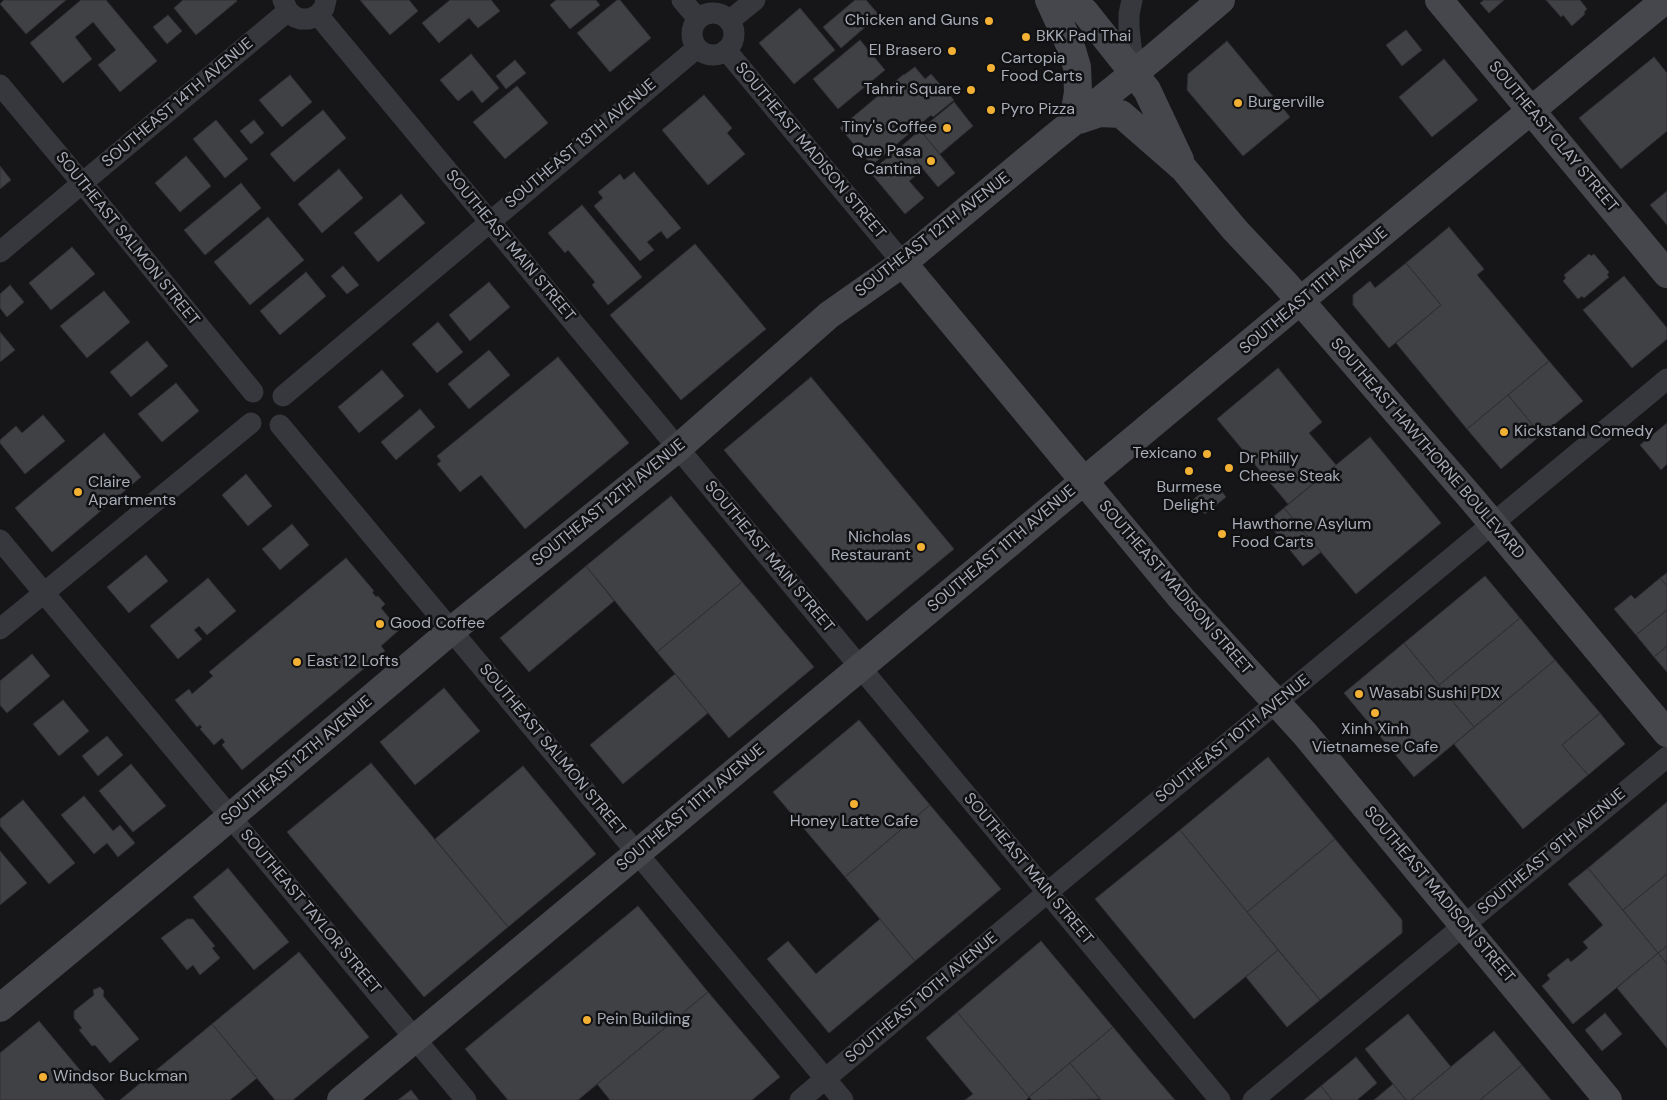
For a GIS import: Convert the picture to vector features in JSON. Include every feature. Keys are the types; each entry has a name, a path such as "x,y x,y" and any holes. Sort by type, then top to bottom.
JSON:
{"main road":[{"path":"1049,0 1072,50 1077,66 1078,85 1073,122"},
{"name":"SOUTHEAST HAWTHORNE BOULEVARD","path":"1070,0 1085,12 1152,97 1184,169"},
{"name":"SOUTHEAST 12TH AVENUE","path":"2,1001 231,817 452,630 678,448 829,315 903,263 1220,0"},
{"name":"SOUTHEAST CLAY STREET","path":"1439,0 1667,274"},
{"name":"SOUTHEAST 11TH AVENUE","path":"340,1100 1300,301 1665,0"},
{"name":"SOUTHEAST HAWTHORNE BOULEVARD","path":"1073,122 1100,113 1121,114 1184,169 1235,230 1300,301 1493,524 1667,733"},
{"name":"SOUTHEAST MADISON STREET","path":"903,263 1181,598 1305,734 1608,1100"}],"street":[{"path":"682,0 698,19"},
{"path":"729,21 755,0"},
{"path":"1132,0 1129,21 1134,73"},
{"path":"285,6 295,17 301,19 309,19 322,7"},
{"name":"SOUTHEAST 14TH AVENUE","path":"0,252 83,184 285,6"},
{"name":"SOUTHEAST MAIN STREET","path":"322,7 489,222 1220,1100"},
{"path":"714,13 723,16 729,21 733,29 734,38 726,50 719,54 710,55 696,48 692,33 693,26 698,19 714,13"},
{"name":"SOUTHEAST 13TH AVENUE","path":"283,396 696,48"},
{"name":"SOUTHEAST MADISON STREET","path":"726,50 903,263"},
{"name":"SOUTHEAST SALMON STREET","path":"0,85 253,392"},
{"name":"SOUTHEAST 10TH AVENUE","path":"800,1100 1667,379"},
{"path":"272,388 283,396 286,402 287,414 280,425 274,428 262,429 251,423 245,411 246,404 253,392 259,389 272,388"},
{"path":"0,629 251,423"},
{"name":"SOUTHEAST SALMON STREET","path":"280,425 843,1100"},
{"name":"SOUTHEAST TAYLOR STREET","path":"0,540 466,1100"},
{"name":"SOUTHEAST 9TH AVENUE","path":"1253,1100 1667,757"}],"building":[{"path":"4,0 66,0 26,34 0,4"},
{"path":"81,0 106,0 157,61 120,92 98,65 116,50 93,22 75,37 92,59 63,83 30,43"},
{"path":"183,0 237,1 196,35 174,8"},
{"path":"360,0 409,0 418,11 390,35"},
{"path":"450,0 491,0 500,11 478,28 469,18 439,43 422,23"},
{"path":"556,0 596,0 600,5 570,29 550,5"},
{"path":"617,0 620,0 651,38 610,72 577,33"},
{"path":"855,0 866,0 879,15 841,48 823,27"},
{"path":"1484,0 1504,0 1489,13 1480,3"},
{"path":"1546,0 1580,0 1587,9 1584,12 1585,14 1572,26"},
{"path":"800,8 835,50 794,84 759,43"},
{"path":"168,15 182,31 167,44 153,27"},
{"path":"1406,30 1422,50 1402,66 1386,45"},
{"path":"860,40 885,70 838,109 813,79"},
{"name":"Burgerville","path":"1227,41 1290,117 1243,156 1187,90 1188,74"},
{"path":"471,54 499,88 482,103 472,90 458,101 440,80"},
{"path":"1654,57 1667,73 1667,131 1621,169 1579,118"},
{"path":"1444,59 1478,100 1432,137 1399,97"},
{"path":"515,60 526,73 506,89 496,76"},
{"path":"915,67 925,79 931,74 954,100 933,117 931,115 872,165 840,128 904,74"},
{"path":"290,75 312,102 282,127 259,100"},
{"path":"517,86 548,123 505,159 473,122"},
{"path":"704,95 732,128 727,133 745,154 708,185 662,130"},
{"name":"Tiny's Coffee","path":"954,102 973,126 940,154 920,130"},
{"path":"323,110 346,138 294,182 270,154"},
{"path":"216,120 248,159 225,178 193,139"},
{"path":"254,120 264,133 251,144 240,131"},
{"name":"Que Pasa Cantina","path":"920,130 955,173 938,187 903,145"},
{"path":"903,145 923,169 909,181 924,198 905,214 870,172"},
{"path":"186,156 211,186 180,212 155,183"},
{"path":"0,166 11,180 0,189"},
{"path":"339,169 363,198 322,233 298,204"},
{"path":"634,172 681,228 667,239 661,231 647,242 654,250 640,261 594,206 603,198 598,192 620,174 624,180"},
{"path":"241,183 261,208 205,255 184,230"},
{"path":"1667,191 1667,225 1650,205"},
{"path":"401,194 425,223 378,262 354,233"},
{"path":"582,205 642,277 608,305 592,285 595,282 568,250 565,253 548,233"},
{"path":"268,217 304,260 250,305 214,262"},
{"path":"1449,227 1484,269 1477,275 1549,361 1467,429 1396,343 1441,305 1406,263"},
{"path":"695,244 766,329 681,400 610,315"},
{"path":"72,247 95,274 51,310 29,283"},
{"path":"1589,254 1591,256 1594,254 1609,272 1607,275 1609,277 1584,298 1582,296 1578,299 1563,281 1566,278 1564,275"},
{"path":"1406,263 1441,305 1389,348 1353,305 1353,295 1370,281 1375,288"},
{"path":"343,266 359,285 347,294 331,276"},
{"path":"306,272 326,296 280,335 260,311"},
{"path":"1624,276 1667,328 1667,339 1632,368 1583,310"},
{"path":"489,282 510,307 470,341 449,315"},
{"path":"10,285 24,302 7,317 0,308 0,294"},
{"path":"104,291 130,322 87,358 60,326"},
{"path":"438,322 463,352 437,373 412,344"},
{"path":"0,332 15,350 0,362"},
{"path":"147,341 168,366 131,397 110,372"},
{"path":"489,350 510,375 469,409 448,384"},
{"path":"558,357 629,443 525,529 481,475 460,492 437,464 441,461 437,456"},
{"path":"1549,361 1583,401 1541,435 1508,395"},
{"path":"1278,368 1322,422 1309,433 1336,465 1288,504 1217,419"},
{"path":"382,370 404,396 359,433 338,407"},
{"path":"811,377 954,549 867,621 724,450"},
{"path":"176,383 199,411 162,442 138,414"},
{"name":"Kickstand Comedy","path":"1508,395 1541,435 1501,469 1467,429"},
{"path":"420,409 435,427 396,460 381,442"},
{"path":"43,415 65,441 25,474 0,443 0,440 16,426 22,433"},
{"path":"1667,423 1667,464 1661,470 1640,445"},
{"name":"Claire Apartments","path":"104,433 141,477 52,552 15,508"},
{"path":"1370,437 1441,523 1356,594 1284,508"},
{"path":"246,474 272,506 248,526 222,495"},
{"path":"1214,482 1226,497 1205,514 1193,500"},
{"path":"671,496 742,582 657,652 586,566"},
{"path":"1284,508 1321,552 1303,566 1267,522"},
{"path":"292,524 309,545 280,570 262,549"},
{"path":"146,555 168,581 129,613 107,587"},
{"name":"East 12 Lofts","path":"346,558 374,591 372,592 376,597 378,596 385,604 381,608 399,630 381,646 385,651 242,770 222,745 225,742 222,738 214,745 200,729 202,727 200,725 197,727 175,700 189,689 192,694 213,676 209,672"},
{"path":"586,566 614,601 529,672 500,638"},
{"path":"1667,573 1667,586 1660,578"},
{"path":"1485,576 1520,618 1439,685 1404,643"},
{"path":"208,578 236,611 207,635 199,626 194,630 202,639 178,659 150,626"},
{"path":"1660,578 1667,586 1667,610 1636,635 1614,609 1631,595 1635,599"},
{"path":"742,582 814,667 729,738 657,652"},
{"path":"1667,610 1667,646 1654,657 1636,635"},
{"path":"1520,618 1555,660 1474,727 1439,685"},
{"path":"1404,643 1474,727 1414,777 1344,693"},
{"path":"1667,646 1667,672 1654,657"},
{"path":"32,654 50,676 7,713 0,705 0,681"},
{"path":"1555,660 1600,713 1562,745 1588,775 1523,829 1454,744"},
{"path":"675,674 708,713 623,784 590,745"},
{"path":"444,688 480,731 415,785 380,742"},
{"path":"63,700 89,731 59,756 33,724"},
{"path":"1600,713 1625,744 1588,775 1562,745"},
{"path":"859,720 930,805 845,877 773,792"},
{"path":"107,736 123,755 98,776 82,756"},
{"path":"1268,757 1335,839 1247,912 1180,830"},
{"path":"371,763 508,927 424,997 287,832"},
{"path":"131,764 166,806 133,832 99,791"},
{"path":"523,766 596,854 508,927 435,839"},
{"path":"84,796 113,831 120,825 135,843 118,857 107,843 94,854 61,815"},
{"path":"23,800 75,863 49,884 0,826 0,819"},
{"path":"1667,802 1667,874 1623,910 1588,868"},
{"path":"930,805 1001,889 915,961 845,877"},
{"path":"1180,830 1278,950 1194,1019 1095,899"},
{"path":"1335,839 1402,920 1402,933 1320,1000 1247,912"},
{"path":"0,851 27,883 0,905"},
{"path":"228,868 289,942 254,970 193,897"},
{"path":"1588,868 1658,953 1573,1024 1542,986 1550,979 1547,975 1568,958 1571,962 1588,948 1583,942 1603,925 1568,884"},
{"path":"1667,874 1667,946 1658,953 1623,910"},
{"name":"Pein Building","path":"638,906 708,992 578,1100 508,1100 465,1049"},
{"path":"187,919 193,919 215,946 212,948 220,958 200,975 193,965 187,970 161,938"},
{"path":"880,919 915,961 829,1033 767,959 788,941 816,974"},
{"path":"1041,941 1113,1027 1029,1097 957,1012"},
{"path":"1667,946 1667,964 1658,953"},
{"path":"1278,950 1320,1000 1287,1027 1246,977"},
{"path":"299,952 369,1037 293,1100 275,1100 212,1024"},
{"path":"1658,953 1667,964 1667,1048 1617,988"},
{"path":"100,987 104,991 103,996 139,1039 110,1063 79,1030 82,1028 74,1018 74,1011 94,995 93,990"},
{"path":"708,992 780,1077 752,1100 610,1100 597,1084"},
{"path":"957,1012 1029,1097 1026,1100 965,1100 973,1094 926,1038"},
{"path":"1605,1013 1622,1034 1602,1051 1585,1030"},
{"path":"1408,1014 1451,1067 1411,1100 1406,1100 1365,1049"},
{"name":"Windsor Buckman","path":"39,1021 105,1100 0,1100 0,1053"},
{"path":"212,1024 257,1078 230,1100 120,1100"},
{"path":"1113,1027 1175,1100 1101,1100 1070,1063"},
{"path":"1494,1031 1522,1065 1480,1100 1411,1100"},
{"path":"1356,1057 1377,1083 1357,1100 1332,1100 1321,1086"},
{"path":"1070,1063 1100,1099 1032,1100 1029,1097"},
{"path":"1522,1065 1551,1100 1480,1100"},
{"path":"1393,1084 1406,1100 1374,1100"},
{"path":"1321,1086 1332,1100 1304,1100"},
{"path":"411,1090 419,1100 398,1100"}],"place":[{"name":"Chicken and Guns","path":"989,21"},
{"name":"BKK Pad Thai","path":"1026,37"},
{"name":"El Brasero","path":"952,51"},
{"name":"Cartopia Food Carts","path":"991,68"},
{"name":"Tahrir Square","path":"971,90"},
{"name":"Burgerville","path":"1238,103"},
{"name":"Pyro Pizza","path":"991,110"},
{"name":"Tiny's Coffee","path":"947,128"},
{"name":"Que Pasa Cantina","path":"931,161"},
{"name":"Kickstand Comedy","path":"1504,432"},
{"name":"Texicano","path":"1207,454"},
{"name":"Dr Philly Cheese Steak","path":"1229,468"},
{"name":"Burmese Delight","path":"1189,471"},
{"name":"Claire Apartments","path":"78,492"},
{"name":"Hawthorne Asylum Food Carts","path":"1222,534"},
{"name":"Nicholas Restaurant","path":"921,547"},
{"name":"Good Coffee","path":"380,624"},
{"name":"East 12 Lofts","path":"297,662"},
{"name":"Wasabi Sushi PDX","path":"1359,694"},
{"name":"Xinh Xinh Vietnamese Cafe","path":"1375,713"},
{"name":"Honey Latte Cafe","path":"854,804"},
{"name":"Pein Building","path":"587,1020"},
{"name":"Windsor Buckman","path":"43,1077"}]}
